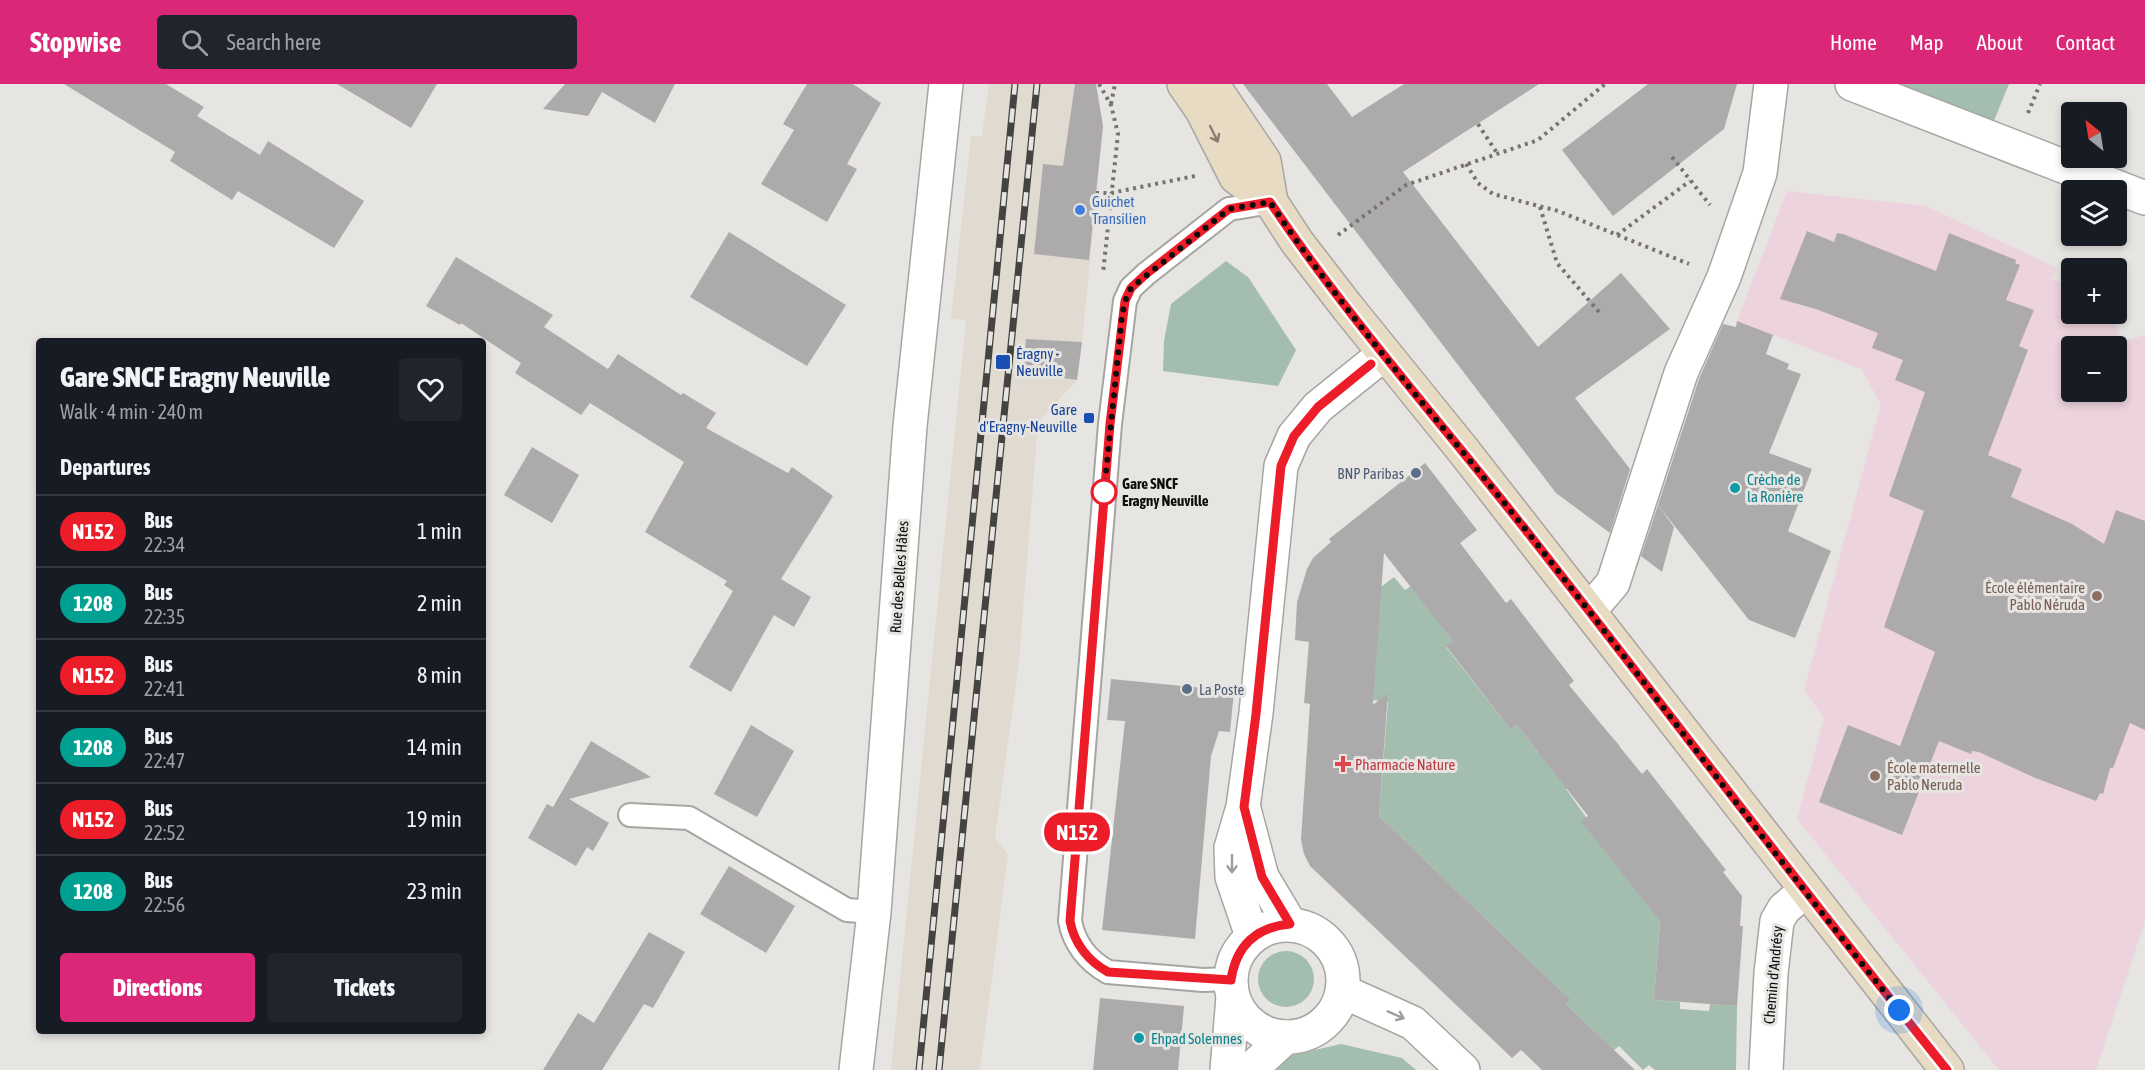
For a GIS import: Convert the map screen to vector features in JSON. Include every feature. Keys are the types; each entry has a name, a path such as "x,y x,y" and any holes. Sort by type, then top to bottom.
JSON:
{"main road":[{"path":"1184,84 1202,110 1236,177 1270,202 1297,242 1384,354 1589,611 1805,891 1947,1070"},
{"path":"1212,84 1264,161 1269,181 1270,202"}],"street":[{"name":"Rue des Belles Hâtes","path":"856,1070 874,912 910,426 946,84"},
{"path":"1589,611 1613,583 1681,374 1724,277 1760,173 1771,84"},
{"path":"1852,84 2145,198"},
{"path":"1252,936 1232,877 1232,848 1244,807 1256,714 1281,466 1294,436 1318,407 1384,354"},
{"path":"1244,807 1262,877 1290,924"},
{"name":"Chemin d'Andrésy","path":"1766,1070 1771,973 1777,921 1784,909 1805,891"},
{"path":"1227,1070 1233,963 1241,948 1252,936 1264,929 1290,924 1309,929 1325,939 1337,954 1343,972 1342,991 1335,1010 1323,1024 1306,1034 1286,1037 1269,1034 1253,1026 1241,1013 1232,988"},
{"path":"1342,991 1413,1023 1464,1070"},
{"path":"1250,1070 1286,1037"}],"lane":[{"path":"1232,988 1108,972 1094,964 1082,950 1072,933 1070,921 1110,424 1125,301 1131,288 1146,274 1229,209 1270,202"},
{"path":"630,814 689,818 847,910 874,912"}],"path":[{"path":"1099,84 1111,105 1118,134 1102,275"},
{"path":"1111,105 1114,84"},
{"path":"1333,227 1338,235 1406,185 1538,140 1605,84"},
{"path":"1478,124 1497,153"},
{"path":"1672,157 1737,238"},
{"path":"1466,164 1478,183 1493,194 1558,211 1724,277"},
{"path":"1096,193 1111,194 1176,182 1198,175"},
{"path":"1617,236 1690,181"},
{"path":"1540,206 1557,263 1599,312"}],"shaded area":[{"path":"989,84 1075,84 1097,87 1103,126 1082,342 1077,380 1038,422 1019,662 995,838 1008,855 980,1070 891,1070 966,320 951,319 971,136 982,136"},
{"path":"1787,191 1926,206 2057,268 2052,279 2061,282 2061,324 2115,324 2119,336 2061,336 2061,402 2127,402 2127,340 2145,335 2145,921 2096,1070 1999,1070 1797,819 1824,718 1804,690 1881,404 1861,369 1737,321"}],"green space":[{"path":"1895,84 2009,84 1993,123"},
{"path":"1226,261 1248,277 1296,350 1278,386 1163,371 1164,341 1171,304"},
{"path":"1394,577 1405,590 1411,586 1453,641 1446,647 1511,730 1517,725 1538,752 1590,712 1620,746 1566,789 1660,921 1654,1000 1680,1002 1680,1009 1709,1011 1710,1004 1737,1006 1736,1070 1655,1070 1649,1065 1643,1070 1619,1046 1614,1050 1566,1004 1569,999 1379,816 1388,702 1373,700 1381,587"},
{"path":"1280,951 1292,951 1302,955 1310,963 1314,979 1310,995 1302,1003 1292,1007 1280,1007 1270,1003 1262,995 1258,985 1258,973 1262,963 1270,955"},
{"path":"1341,1044 1402,1058 1416,1070 1270,1070 1280,1058"}],"building":[{"path":"64,84 166,84 204,107 197,116 260,155 268,141 364,201 334,248 238,191 232,200 170,161 175,152"},
{"path":"337,84 437,84 411,128"},
{"path":"565,84 675,84 655,123 602,92 588,116 543,109"},
{"path":"807,84 853,84 881,103 847,164 857,169 827,222 761,184 794,130 783,124"},
{"path":"1075,84 1096,84 1103,126 1089,260 1034,254 1043,164 1063,166"},
{"path":"1243,84 1327,84 1352,117 1404,84 1539,84 1403,172 1538,347 1621,273 1670,329 1575,398 1630,469 1610,533 1556,493"},
{"path":"1648,84 1737,84 1724,129 1613,216 1562,150"},
{"path":"1807,231 1834,242 1837,233 1843,234 1936,271 1949,233 2016,260 2015,263 2020,265 2006,300 2034,310 2019,346 2028,350 1988,455 2022,469 2011,497 2072,524 2104,544 2116,510 2145,521 2145,730 2130,723 2113,768 2110,768 2103,794 2100,793 2096,801 2033,777 1979,752 1972,751 1971,754 1939,741 1902,835 1819,802 1848,725 1900,746 1935,652 1884,627 1924,511 1889,496 1925,392 1895,380 1903,360 1872,348 1878,333 1816,309 1780,299"},
{"path":"729,232 846,305 807,366 690,297"},
{"path":"456,257 553,315 544,327 608,369 618,354 681,395 683,393 716,413 706,428 788,473 792,467 833,496 781,579 811,597 794,627 774,615 731,692 689,667 733,591 724,585 727,581 645,532 684,462 590,403 581,415 515,373 521,363 486,338 426,306"},
{"name":"Crèche de la Ronière","path":"1737,321 1773,335 1766,354 1789,364 1787,369 1801,374 1769,453 1812,469 1788,531 1831,551 1795,638 1749,620 1658,505 1699,379 1723,324 1736,327"},
{"path":"1026,339 1082,342 1077,380 1023,372"},
{"path":"532,447 579,475 552,523 504,495"},
{"path":"1425,463 1477,530 1460,543 1506,603 1511,599 1574,681 1569,685 1642,774 1647,769 1726,870 1723,872 1742,896 1740,926 1743,926 1737,1006 1654,1000 1660,921 1581,821 1588,816 1517,725 1511,730 1446,646 1453,641 1384,553 1373,705 1388,693 1379,816 1570,999 1566,1004 1635,1070 1542,1070 1521,1050 1512,1058 1310,866 1304,854 1301,840 1310,704 1304,703 1309,642 1295,640 1297,602 1307,569 1313,558 1331,542 1329,539"},
{"path":"1658,505 1674,527 1662,572 1641,556"},
{"path":"1111,679 1234,691 1230,732 1219,731 1211,756 1195,939 1102,930 1125,721 1107,720"},
{"path":"751,725 794,751 757,817 714,794"},
{"path":"591,741 651,777 569,799 609,823 593,851 587,847 576,866 528,838 547,804 553,807"},
{"path":"729,866 795,906 766,953 700,914"},
{"path":"649,932 685,952 653,1008 644,1004 602,1070 543,1070 578,1013 594,1023"},
{"name":"Ehpad Solemnes","path":"1100,998 1184,1006 1178,1070 1093,1070"}],"railway":[{"path":"919,1070 1015,84"},
{"path":"939,1070 1037,84"}],"bus line":[{"name":"N152","path":"1371,364 1318,407 1294,436 1281,466 1274,515 1256,714 1244,807 1253,850 1262,877 1290,924 1264,929 1252,936 1241,948 1233,963 1231,980 1203,980 1108,972 1094,964 1082,950 1072,933 1070,921 1110,424 1125,301 1131,288 1146,274 1229,209 1270,202 1297,242 1348,308 1463,450 1947,1070"}],"place":[{"name":"Guichet Transilien","path":"1080,210"},
{"name":"Éragny - Neuville","path":"1003,362"},
{"name":"Gare d'Eragny-Neuville","path":"1089,418"},
{"name":"BNP Paribas","path":"1416,473"},
{"name":"Crèche de la Ronière","path":"1735,488"},
{"name":"Gare SNCF Eragny Neuville","path":"1104,492"},
{"name":"École élémentaire Pablo Néruda","path":"2097,596"},
{"name":"La Poste","path":"1187,689"},
{"name":"Pharmacie Nature","path":"1343,764"},
{"name":"École maternelle Pablo Neruda","path":"1875,776"},
{"name":"Ehpad Solemnes","path":"1139,1038"}],"route":[{"path":"1104,492 1122,316 1131,288 1229,209 1270,202 1297,242 1348,308 1463,450 1899,1010"}]}
